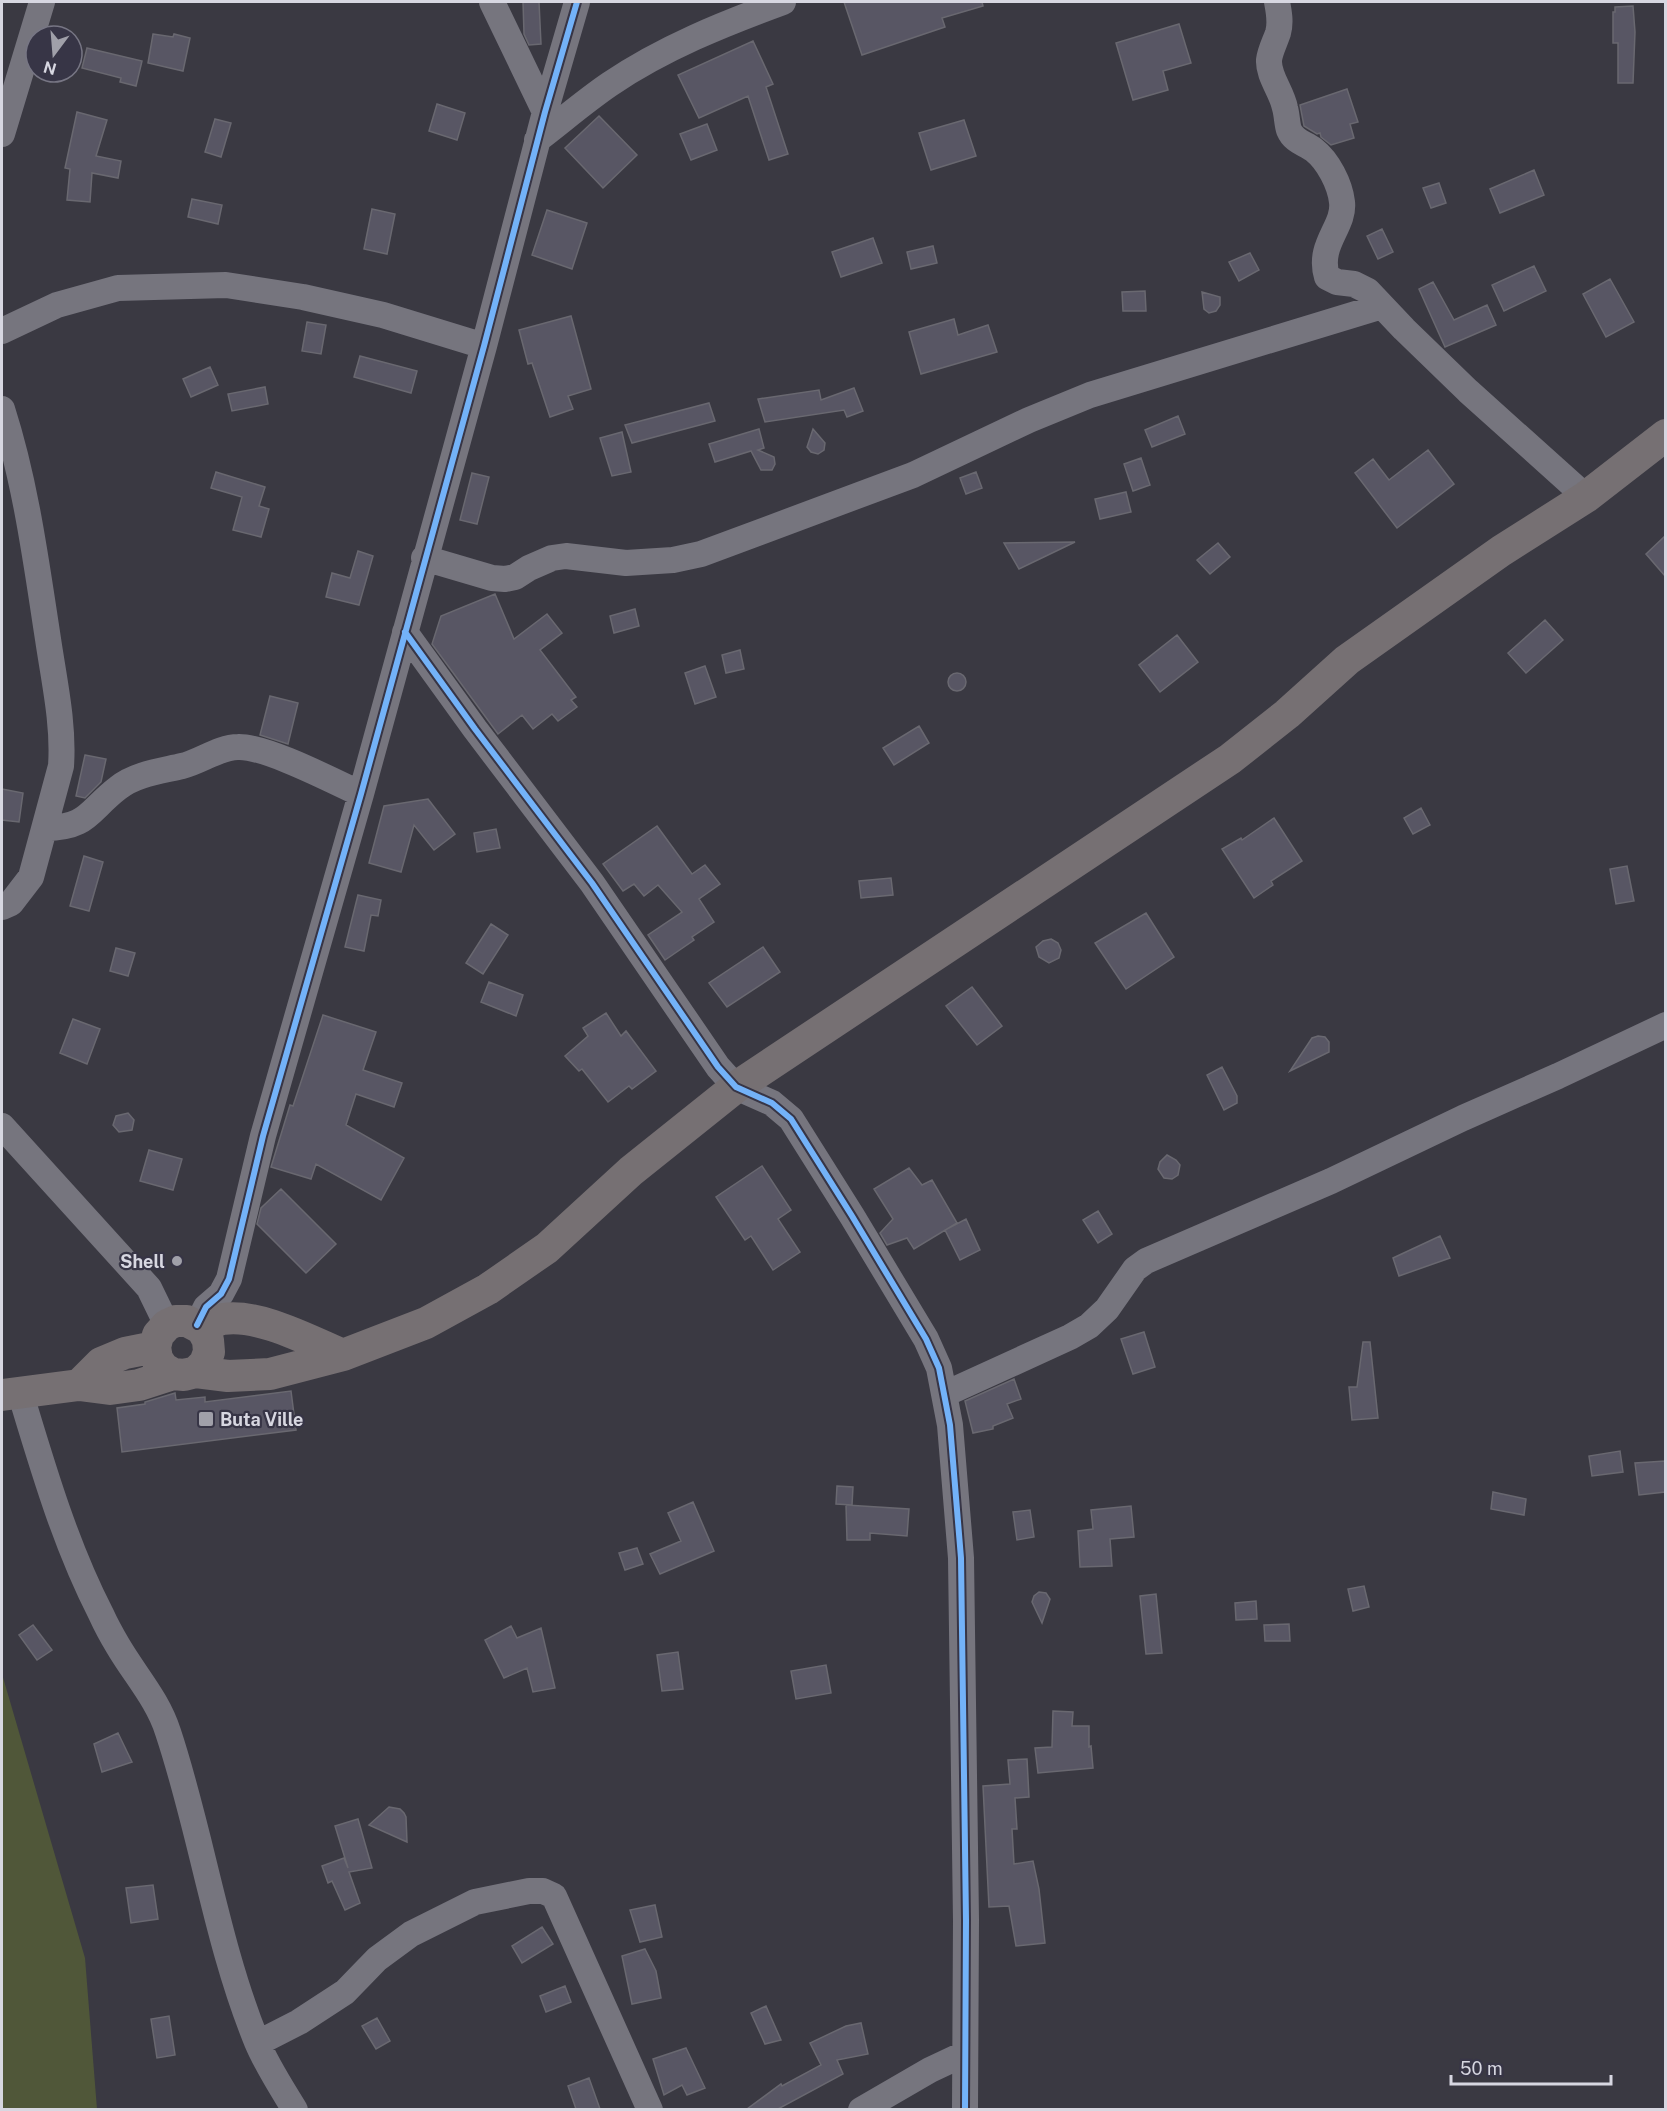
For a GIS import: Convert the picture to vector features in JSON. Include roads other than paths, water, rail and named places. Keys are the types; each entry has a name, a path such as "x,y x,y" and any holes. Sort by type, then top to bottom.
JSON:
{"main road":[{"path":"180,1332 156,1359 163,1368 184,1373 228,1377 270,1374 343,1355 426,1323 488,1290 547,1248 631,1171 736,1087 1230,759 1287,714 1347,660 1501,551 1586,497 1665,435"},
{"path":"79,1385 101,1363 220,1319 241,1318 260,1321 343,1355"},
{"path":"11,1394 79,1385 110,1389 139,1385 184,1373 205,1363 209,1352 208,1340 180,1332"}],"street":[{"path":"2,134 42,2"},
{"path":"492,2 545,112"},
{"path":"2,1126 149,1288 180,1332 221,1294 229,1279 263,1136 361,794 484,346 537,140 577,2"},
{"path":"537,140 610,84 652,58 726,22 783,2"},
{"path":"1277,2 1280,16 1279,30 1269,59 1270,68 1285,105 1289,131 1296,140 1315,150 1328,166 1343,204 1325,253 1324,266 1327,277 1337,282 1354,284 1368,291 1468,390 1586,497"},
{"path":"2,331 57,305 118,288 226,285 303,297 383,315 484,346"},
{"path":"424,558 492,578 505,579 515,577 552,558 566,556 626,563 673,560 701,554 913,475 1029,420 1090,395 1382,306"},
{"path":"2,409 25,492 59,711 62,751 61,766 31,877 11,903 2,907"},
{"path":"405,632 592,883 701,1044 736,1087 772,1103 791,1119 911,1311 939,1368 951,1425 961,1558 966,1920 965,2109"},
{"path":"45,828 66,828 83,820 118,787 130,780 188,765 237,747 256,749 361,794"},
{"path":"945,1394 1070,1337 1089,1326 1107,1309 1135,1269 1146,1261 1331,1180 1665,1025"},
{"path":"11,1394 88,1587 118,1646 153,1699 168,1730 231,1967 266,2062 295,2109"},
{"path":"258,2043 299,2022 345,1992 377,1959 411,1934 475,1902 529,1891 543,1891 554,1896 650,2109"},
{"path":"861,2109 930,2070 964,2054"}],"place":[{"name":"Shell","path":"177,1261"},
{"name":"Buta Ville","path":"206,1419"}]}
